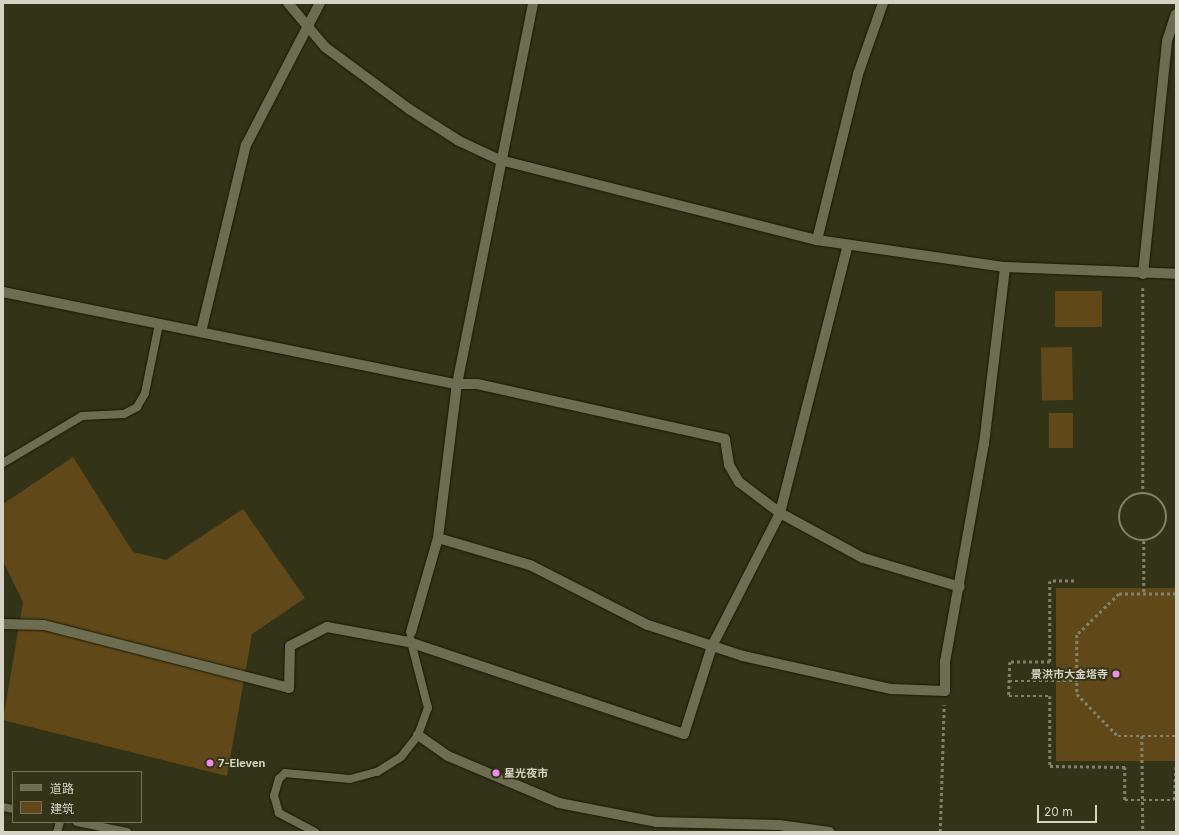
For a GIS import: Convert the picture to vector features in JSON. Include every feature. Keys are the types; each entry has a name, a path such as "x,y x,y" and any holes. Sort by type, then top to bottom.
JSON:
{"street":[{"path":"288,3 325,47 409,109 459,141 500,160 817,240 1005,267 1143,274 1176,274"},
{"path":"201,332 246,145 307,25 320,3"},
{"path":"410,637 438,538 456,384 500,160 533,3"},
{"path":"817,240 858,74 883,3"},
{"path":"1143,274 1167,41 1176,14"},
{"path":"3,624 44,625 289,688 290,646 327,627 410,637 684,734 712,646 780,512 848,245"},
{"path":"438,538 530,565 648,625 712,646 891,689 945,691 946,662 984,444 1005,267"},
{"path":"3,292 456,384 477,384 724,439 730,465 739,482 780,512 863,558 960,587"},
{"path":"418,735 448,756 559,803 657,822 779,825 830,832"}],"lane":[{"path":"3,463 82,416 124,414 137,407 145,393 159,324"},
{"path":"315,832 285,819 275,805 275,787 285,773 350,779 377,772 401,757 418,735 428,708 423,678 410,637"},
{"path":"82,823 127,832"}],"path":[{"path":"1143,274 1143,493"},
{"path":"1143,493 1158,498 1167,512 1164,529 1152,540 1144,541 1128,536 1119,513 1127,499 1143,493"},
{"path":"1144,541 1144,594"},
{"path":"1074,581 1050,581 1050,662 1010,662 1009,696 1050,696 1050,766 1125,767 1125,800 1174,800 1176,766"},
{"path":"1176,594 1119,594 1077,635 1077,694 1118,736 1176,736"},
{"path":"1009,680 1077,680"},
{"path":"940,832 945,691"},
{"path":"1142,736 1143,832"}],"building":[{"path":"1055,291 1102,291 1102,327 1055,327"},
{"path":"1072,347 1073,400 1042,401 1041,348"},
{"path":"1049,413 1073,413 1073,448 1049,448"},
{"path":"73,457 133,552 166,560 243,509 305,598 252,634 227,776 3,720 23,602 3,561 3,504"},
{"name":"景洪市大金塔寺","path":"1056,588 1176,588 1176,761 1056,761"}],"place":[{"name":"景洪市大金塔寺","path":"1116,674"},
{"name":"7-Eleven","path":"210,763"},
{"name":"星光夜市","path":"496,773"}]}
